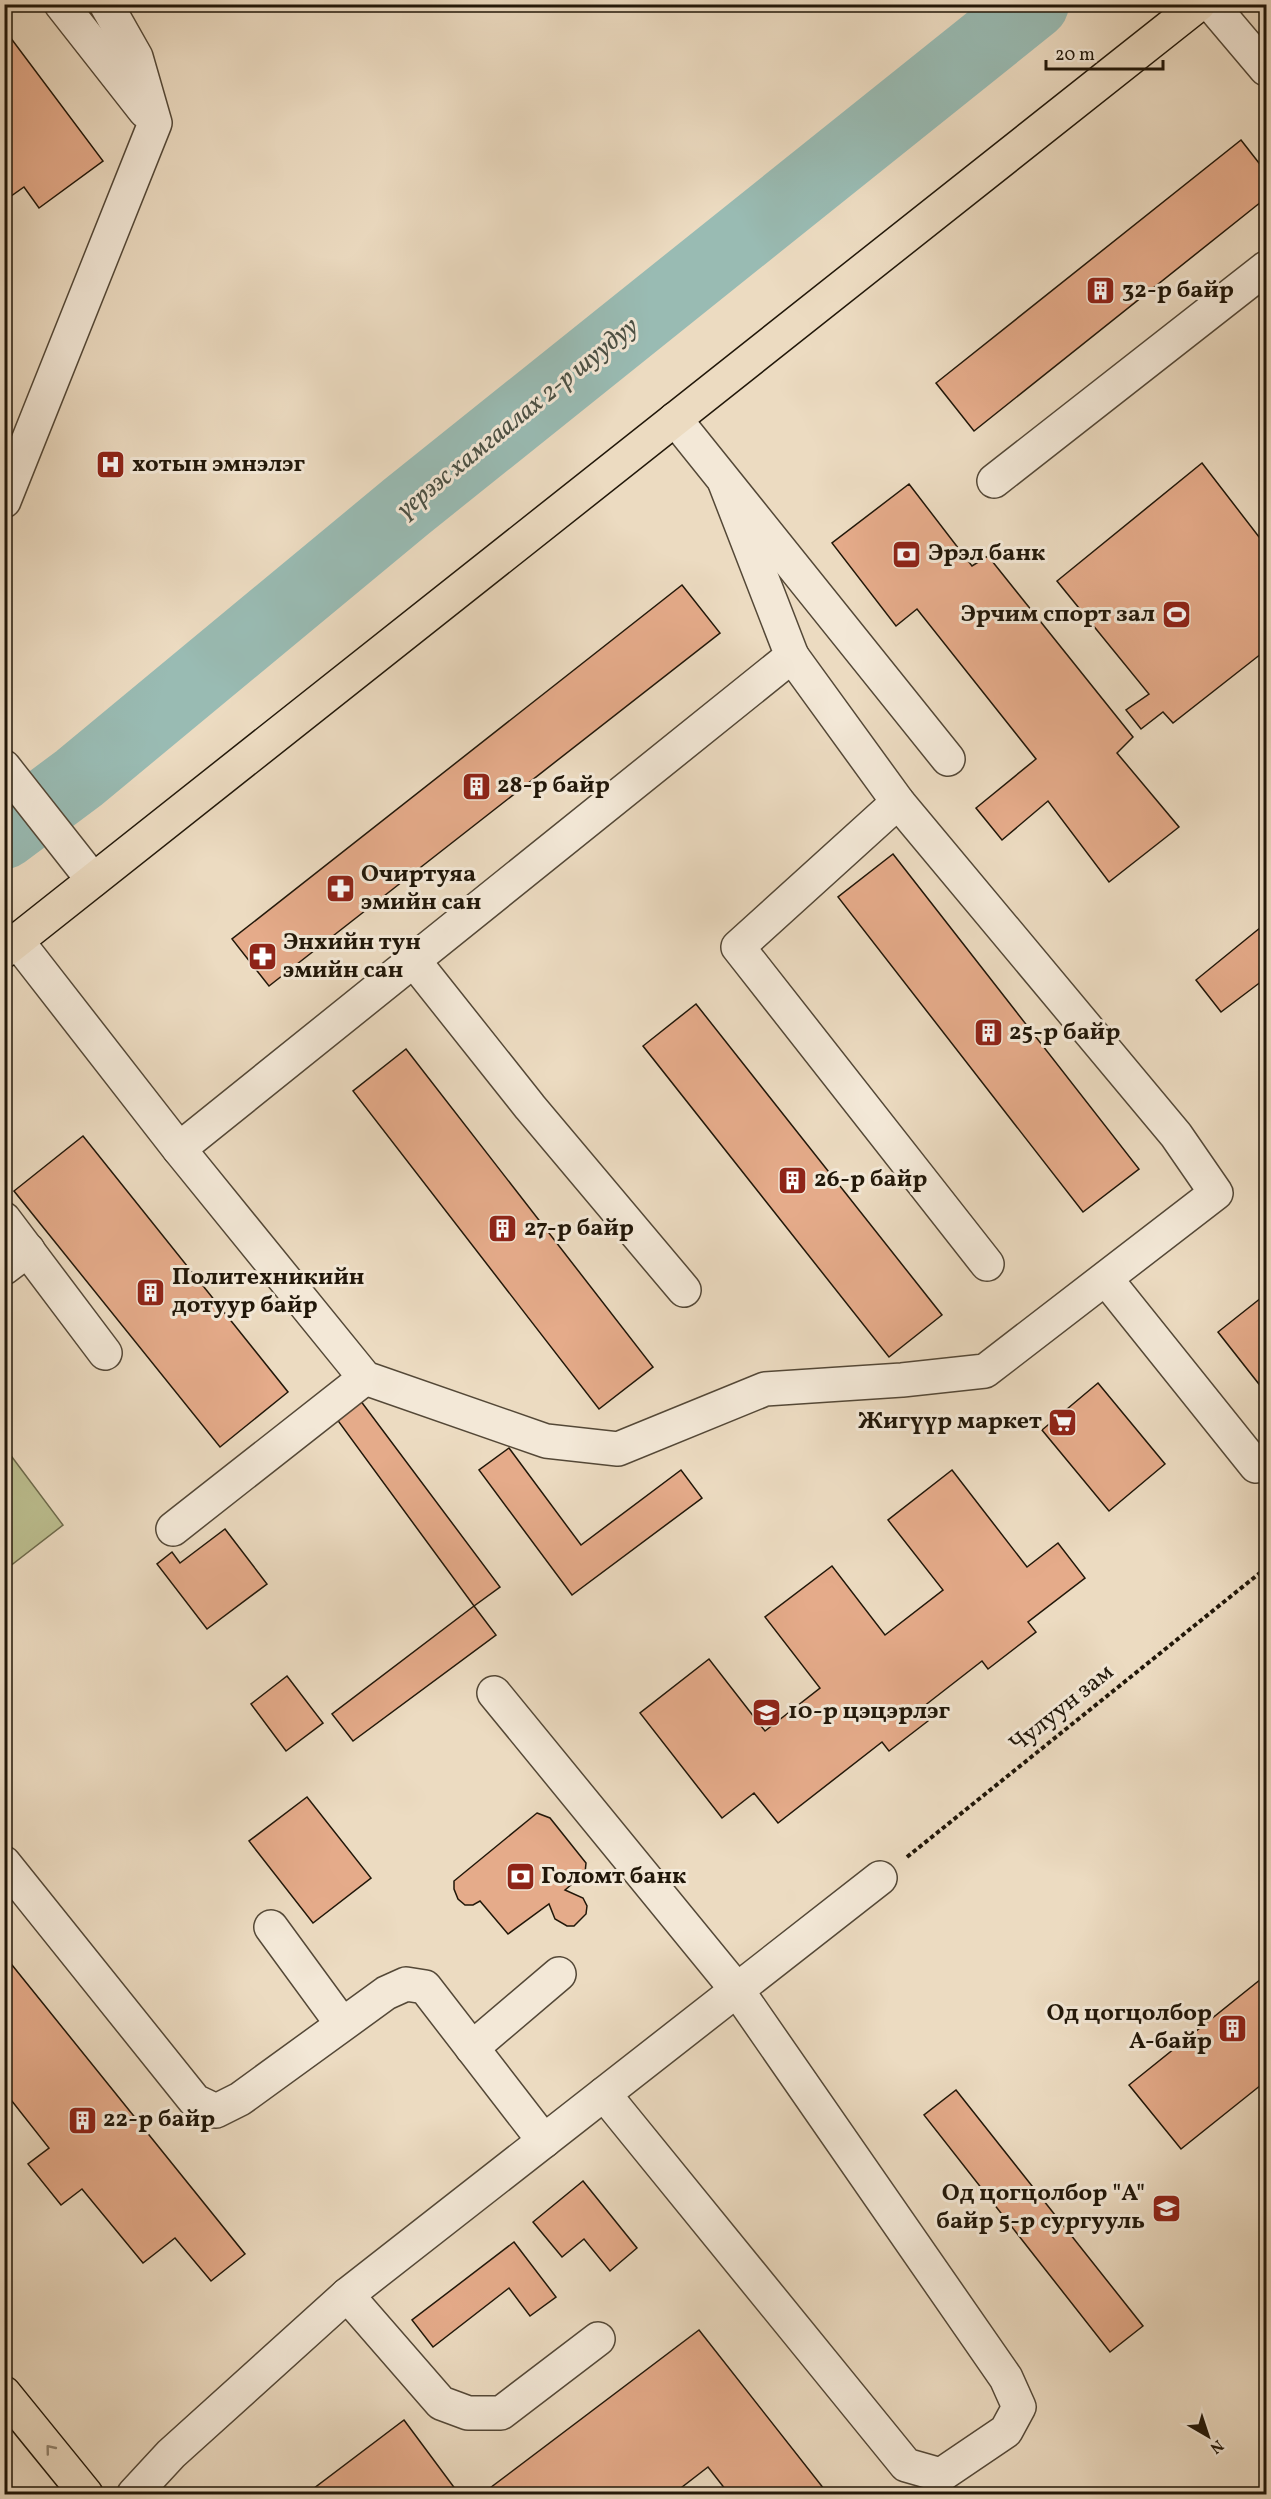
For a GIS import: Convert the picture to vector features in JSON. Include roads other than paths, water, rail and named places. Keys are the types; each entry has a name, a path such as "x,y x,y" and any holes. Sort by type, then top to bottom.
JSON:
{"main road":[{"path":"11,946 1198,4"},
{"path":"4,2393 86,2494"}],"street":[{"path":"61,4 155,123"},
{"path":"4,501 155,123 136,57 106,4"},
{"path":"1211,4 1266,69"},
{"path":"994,481 1266,268"},
{"path":"675,419 948,759"},
{"path":"11,946 365,1377 546,1440 618,1449 765,1389 902,1380 985,1371 1216,1193 1176,1135 898,802 792,656 725,483"},
{"path":"179,1149 792,656"},
{"path":"9,773 93,880"},
{"path":"898,802 738,947 987,1264"},
{"path":"414,961 530,1107 684,1290"},
{"path":"4,1218 16,1259 105,1353"},
{"path":"1107,1279 1256,1466"},
{"path":"173,1529 365,1377"},
{"path":"494,1693 737,1990 1006,2378 1018,2408 1006,2431 941,2475 906,2465 604,2094"},
{"path":"4,1863 195,2101 216,2111 240,2099 386,1993 406,1984 425,1988 544,2141"},
{"path":"134,2494 171,2454 347,2295 880,1878"},
{"path":"271,1927 342,2024"},
{"path":"472,2048 559,1974"},
{"path":"347,2295 441,2403 468,2413 501,2413 598,2339"}],"waterway":[{"name":"үерээс хамгаалах 2-р шуудуу","path":"4,834 79,778 406,507 1034,4"}],"place":[{"name":"32-р байр","path":"1101,291"},
{"name":"хотын эмнэлэг","path":"111,465"},
{"name":"Эрэл банк","path":"907,554"},
{"name":"Эрчим спорт зал","path":"1176,615"},
{"name":"28-р байр","path":"476,786"},
{"name":"Очиртуяа эмийн сан","path":"340,889"},
{"name":"Энхийн тун эмийн сан","path":"262,957"},
{"name":"25-р байр","path":"988,1033"},
{"name":"26-р байр","path":"793,1180"},
{"name":"27-р байр","path":"503,1229"},
{"name":"Политехникийн дотуур байр","path":"151,1292"},
{"name":"Жигүүр маркет","path":"1063,1422"},
{"name":"10-р цэцэрлэг","path":"767,1712"},
{"name":"Голомт банк","path":"520,1877"},
{"name":"Од цогцолбор А-байр","path":"1233,2028"},
{"name":"22-р байр","path":"82,2120"},
{"name":"Од цогцолбор \"А\" байр 5-р сургууль","path":"1166,2208"}]}
